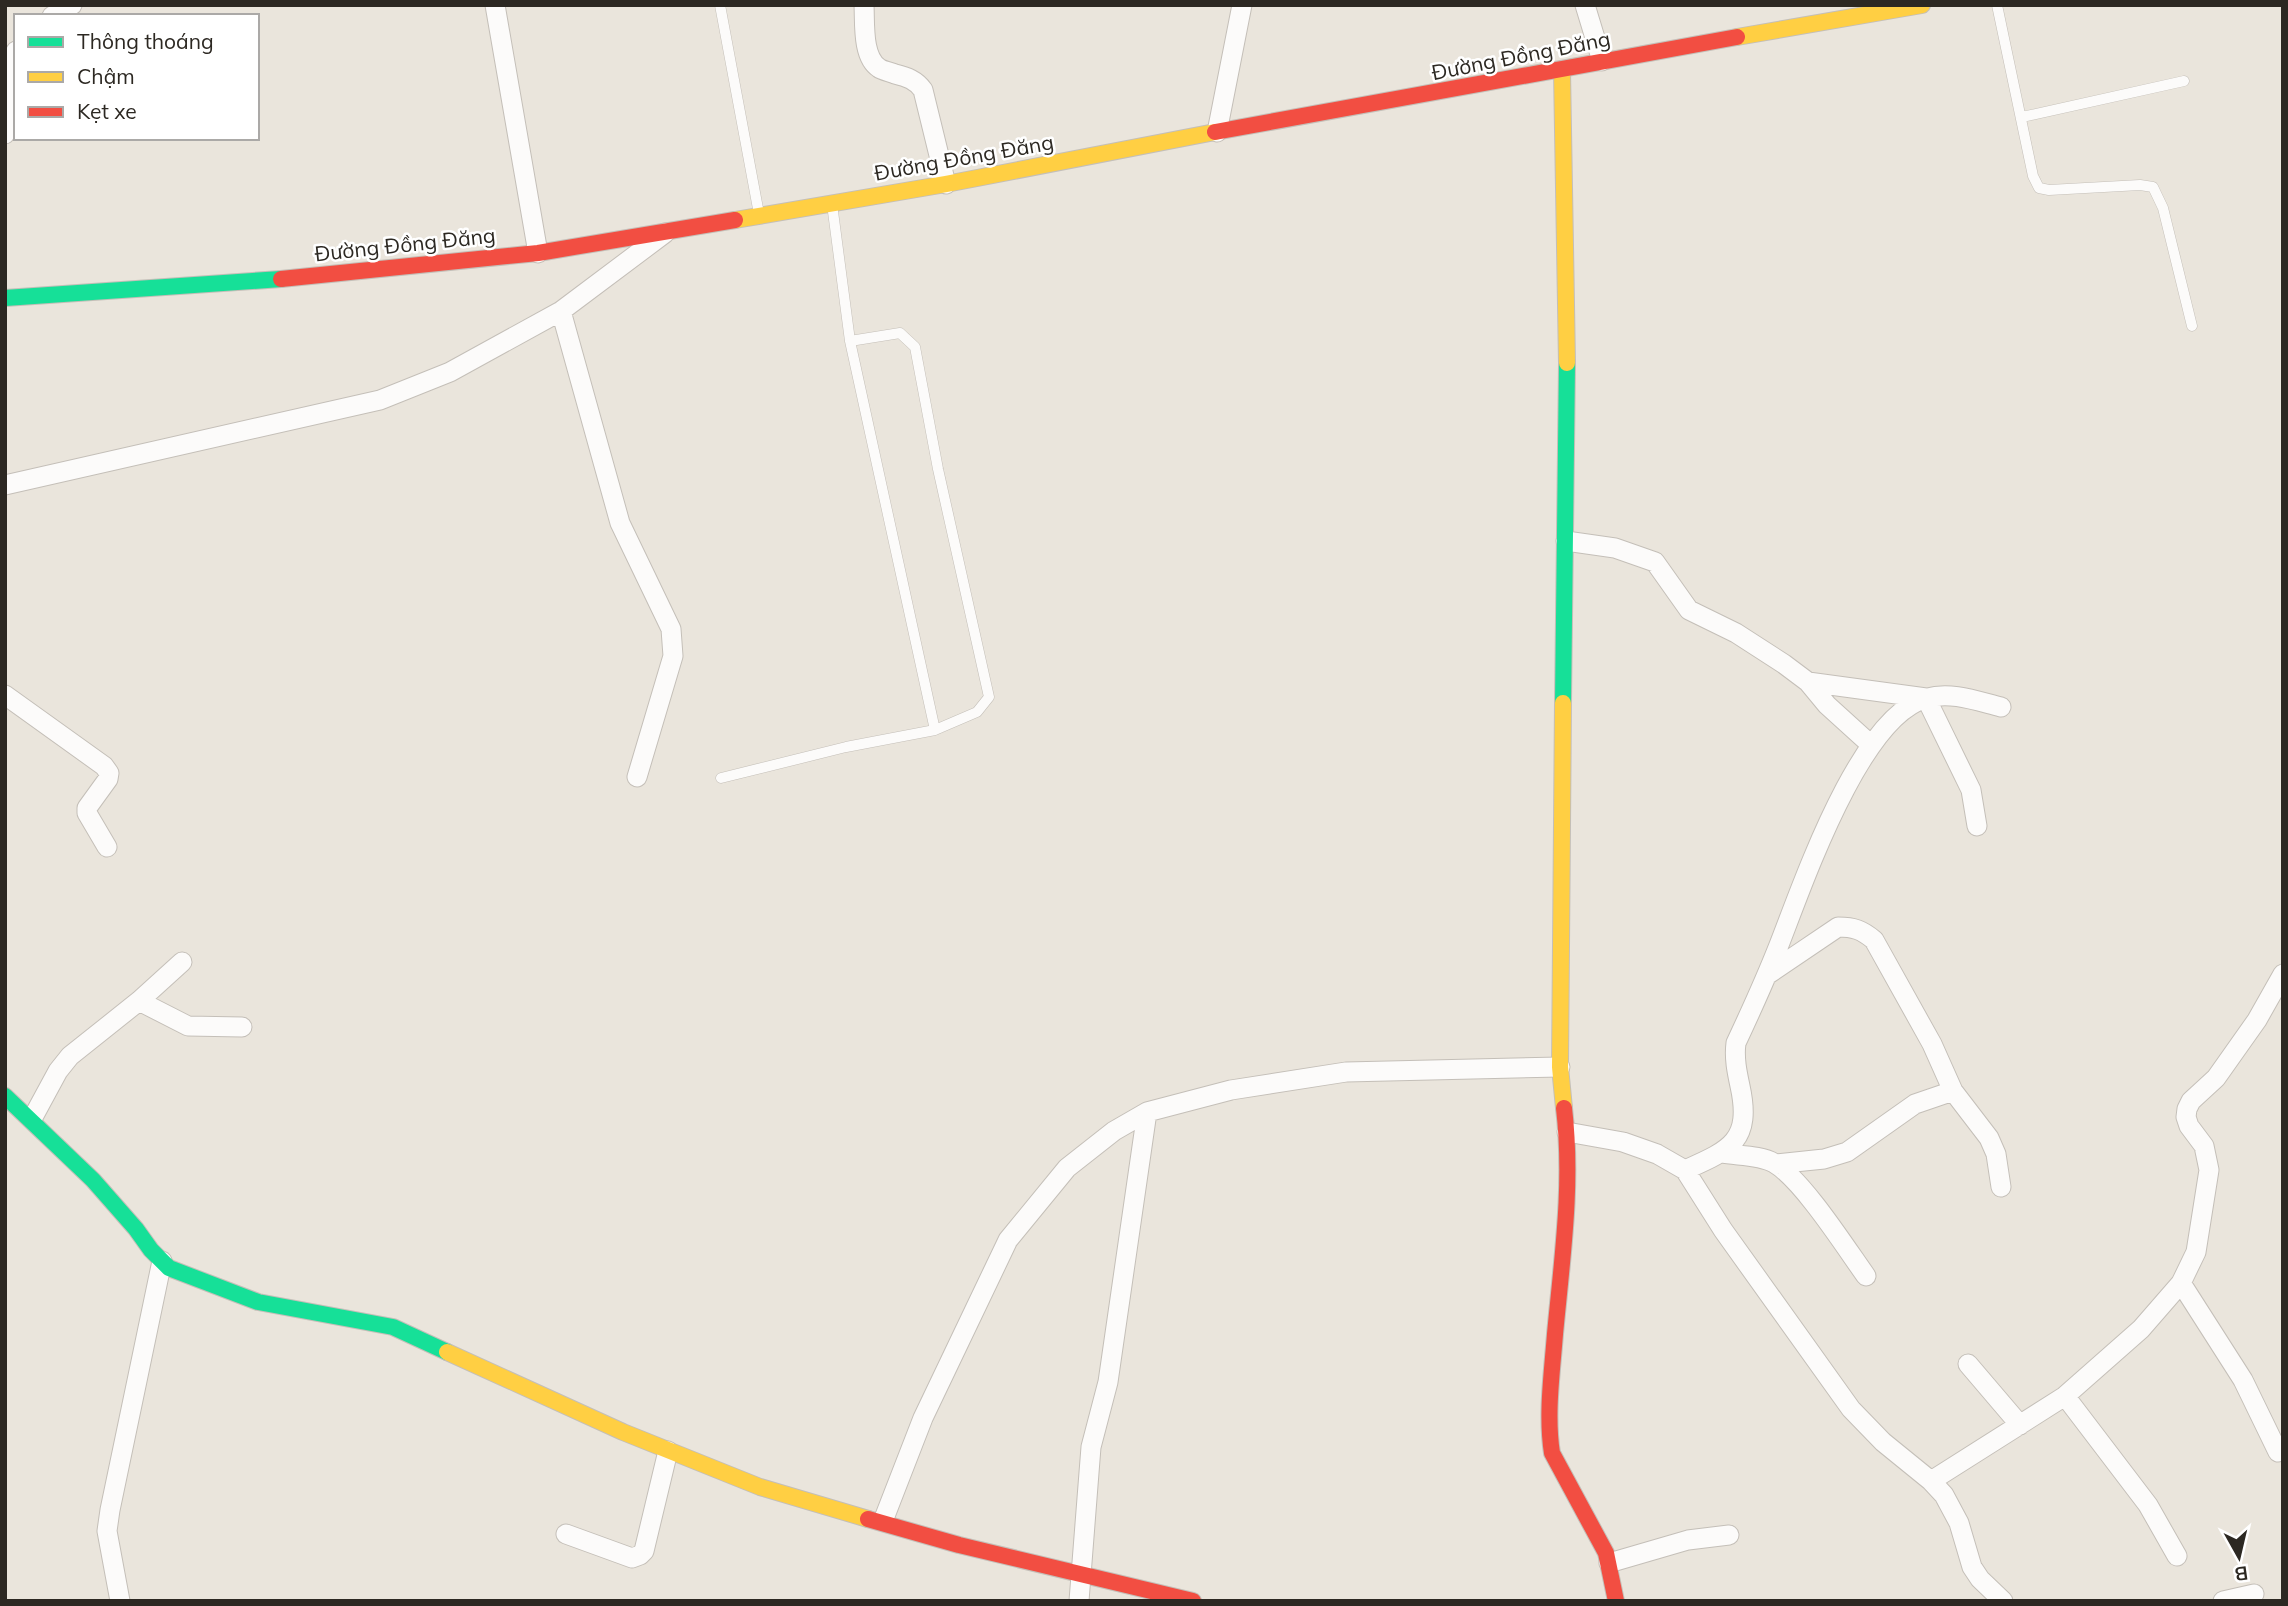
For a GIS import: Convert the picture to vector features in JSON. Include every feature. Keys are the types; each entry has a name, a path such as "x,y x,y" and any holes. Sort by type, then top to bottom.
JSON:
{"street":[{"path":"56,14 72,5"},
{"path":"864,5 867,48 871,59 879,68 917,82 923,90 946,184"},
{"path":"1217,132 1242,5"},
{"path":"1584,5 1602,61"},
{"name":"Đường Đồng Đăng","path":"5,298 277,279 538,253 946,184 1217,132 1562,71 1602,61 1922,5"},
{"path":"496,9 538,253"},
{"path":"5,134 11,61 14,55"},
{"path":"1562,71 1568,412 1560,837 1560,1067 1567,1132 1568,1199 1549,1435 1552,1453 1609,1563 1616,1601"},
{"path":"5,485 380,400 450,372 561,311 666,232"},
{"path":"561,311 620,523 671,629 673,639 673,656 637,777"},
{"path":"1566,541 1615,548 1655,562 1689,610 1736,633 1808,682 1827,705 1870,744"},
{"path":"1808,682 1926,698 1960,696 2001,707"},
{"path":"5,695 104,766 109,773 108,779 87,808 87,813 107,847"},
{"path":"1685,1170 1721,1153 1736,1139 1743,1123 1745,1107 1734,1054 1736,1043 1811,862 1870,744 1900,712 1926,698"},
{"path":"1926,698 1971,790 1977,825"},
{"path":"1766,975 1838,927 1863,930 1874,940 1931,1044 1953,1091 1989,1138 1996,1154 2001,1187"},
{"path":"32,1119 58,1071 70,1056 139,1002 181,962"},
{"path":"1931,1481 2065,1396 2141,1329 2181,1283 2196,1252 2206,1203 2209,1170 2204,1146 2189,1126 2187,1109 2191,1101 2216,1078 2257,1020 2283,974"},
{"path":"139,1002 188,1026 242,1027"},
{"path":"883,1521 923,1418 1008,1240 1067,1168 1114,1131 1147,1112 1231,1090 1346,1072 1560,1067"},
{"path":"1776,1164 1824,1159 1847,1152 1916,1104 1953,1091"},
{"path":"5,1096 93,1180 169,1268 258,1303 393,1326 529,1391 760,1487 959,1545 1193,1601"},
{"path":"1079,1601 1091,1447 1108,1382 1147,1112"},
{"path":"1567,1132 1623,1142 1657,1154 1685,1170 1723,1230 1851,1409 1883,1442 1944,1495 1959,1523 1972,1567 1980,1579 2003,1601"},
{"path":"1721,1153 1765,1159 1776,1164 1802,1189 1866,1276"},
{"path":"120,1601 107,1531 162,1261"},
{"path":"2181,1283 2251,1394 2278,1452"},
{"path":"1968,1364 2020,1425"},
{"path":"2065,1396 2148,1505 2177,1556"},
{"path":"566,1534 632,1558 640,1555 644,1551 668,1451"},
{"path":"1609,1563 1688,1540 1729,1535"},
{"path":"2223,1601 2254,1594"}],"lane":[{"path":"720,5 760,215"},
{"path":"1997,5 2033,176 2039,188 2049,190 2140,185 2153,187 2163,208 2192,326"},
{"path":"2022,117 2184,81"},
{"path":"832,203 850,341 935,730"},
{"path":"722,778 846,747 935,730 977,712 989,697 915,347 900,333 850,341"}],"traffic: fast":[{"path":"5,298 281,279"},
{"path":"1563,703 1567,363"},
{"path":"5,1096 93,1180 169,1268 258,1302 393,1327 447,1352"}],"traffic: slow":[{"path":"1737,37 1922,5"},
{"path":"1562,71 1567,363"},
{"path":"735,220 946,184 1215,132"},
{"path":"1563,703 1560,1067 1564,1108"},
{"path":"447,1352 623,1432 760,1487 868,1519"}],"traffic: jam":[{"path":"1215,132 1737,37"},
{"path":"281,279 538,253 735,220"},
{"path":"1564,1108 1567,1193 1551,1379 1550,1439 1552,1453 1606,1553 1616,1601"},
{"path":"868,1519 959,1545 1193,1601"}]}
